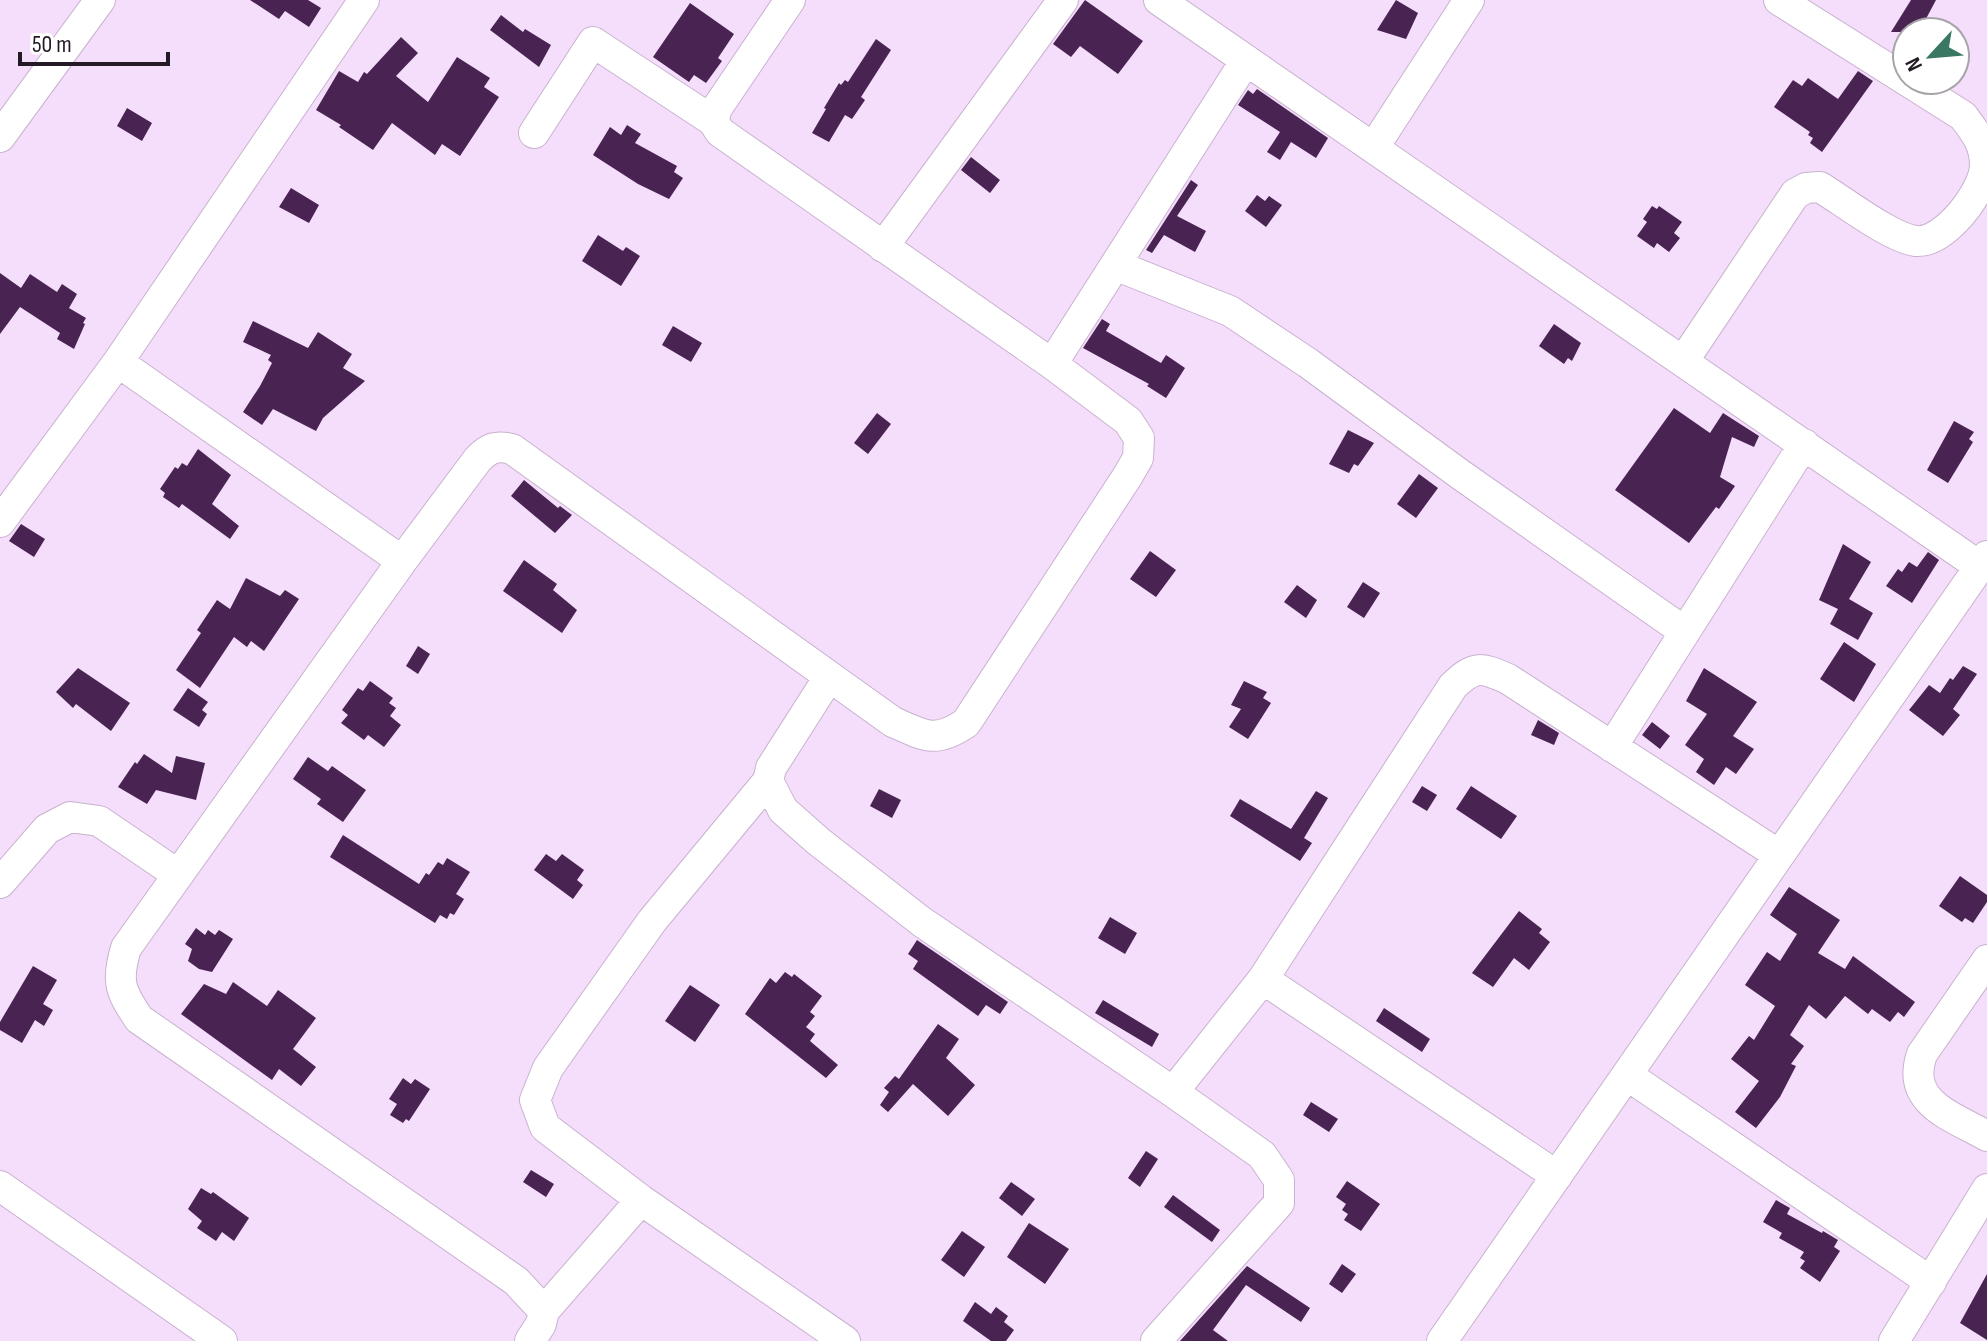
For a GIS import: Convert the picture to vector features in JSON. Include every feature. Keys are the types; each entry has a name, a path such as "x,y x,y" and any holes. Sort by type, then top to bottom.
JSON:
{"street":[{"path":"0,137 100,0"},
{"path":"0,522 118,362 364,0"},
{"path":"713,121 717,108 790,0"},
{"path":"883,247 1063,0"},
{"path":"1159,0 1804,444 1983,561 1442,1341"},
{"path":"1374,147 1469,0"},
{"path":"1684,360 1795,194 1806,188 1820,187 1904,239 1921,242 1940,235 1975,197 1986,167 1982,141 1963,116 1779,0"},
{"path":"534,133 593,42 713,121 720,132 1052,364 1128,421 1139,438 1138,458 966,723 947,736 924,736 893,722 512,449 499,445 487,450 402,561 126,948 119,972 123,995 139,1019 516,1281 544,1311"},
{"path":"1052,364 1246,60"},
{"path":"1115,265 1230,311 1308,363 1685,632"},
{"path":"118,362 402,561"},
{"path":"1612,747 1804,444"},
{"path":"1173,1092 1263,979 1453,686 1468,671 1488,670 1508,679 1779,855"},
{"path":"829,677 771,768 768,781 652,921 548,1068 535,1100 545,1127 641,1200 845,1341"},
{"path":"768,781 783,810 922,922 1262,1155 1279,1180 1279,1203 1156,1341"},
{"path":"0,883 47,829 70,817 99,821 177,874"},
{"path":"1987,960 1922,1054 1917,1070 1920,1089 1928,1102 1987,1136"},
{"path":"1263,979 1557,1176"},
{"path":"1627,1075 1931,1282"},
{"path":"0,1186 222,1341"},
{"path":"1894,1341 1987,1189"},
{"path":"530,1341 541,1324 544,1311 641,1200"}],"building":[{"path":"250,0 308,0 321,8 309,27 285,11 279,19"},
{"path":"1085,0 1143,41 1118,74 1080,46 1071,57 1053,44"},
{"path":"1396,0 1418,13 1406,39 1377,30"},
{"path":"1911,0 1936,0 1928,16 1901,16"},
{"path":"690,3 734,34 718,58 722,61 706,83 694,75 689,82 653,57"},
{"path":"501,15 523,32 525,29 551,45 539,67 490,30"},
{"path":"401,37 418,53 396,76 428,102 457,57 490,78 484,87 499,97 460,156 442,144 435,155 392,123 373,150 316,110 339,71 358,82 364,72 367,74"},
{"path":"876,39 891,50 861,97 865,100 852,119 845,115 829,142 812,133 839,83 848,82"},
{"path":"1858,71 1873,81 1822,152 1810,143 1813,138 1808,135 1810,132 1774,107 1793,80 1802,86 1808,78 1838,99"},
{"path":"1257,89 1328,138 1316,158 1291,142 1280,160 1267,152 1280,132 1238,105 1248,90 1253,94"},
{"path":"127,108 152,123 142,141 117,126"},
{"path":"627,125 641,134 635,143 677,166 674,172 683,178 669,199 638,184 593,155 610,127 621,135"},
{"path":"971,157 1000,180 990,193 961,170"},
{"path":"1191,180 1198,185 1177,216 1206,231 1195,252 1164,235 1152,253 1146,250"},
{"path":"291,188 319,205 309,223 279,207"},
{"path":"1257,195 1265,201 1269,196 1282,205 1266,227 1245,211"},
{"path":"1652,206 1657,209 1659,206 1682,222 1674,233 1680,238 1669,252 1657,243 1654,248 1637,236 1647,222 1643,219"},
{"path":"598,235 623,251 626,247 640,256 621,286 582,261"},
{"path":"0,273 21,288 30,274 57,292 62,284 77,294 69,308 86,318 74,349 57,339 60,333 20,307 0,334"},
{"path":"1102,319 1110,324 1106,331 1161,363 1166,355 1185,368 1166,398 1147,386 1149,384 1083,348"},
{"path":"253,321 308,348 318,332 352,354 343,368 365,381 323,418 316,431 273,409 262,425 243,412 272,363 268,360 271,355 243,342"},
{"path":"1554,324 1581,343 1572,361 1568,358 1564,364 1539,346"},
{"path":"673,326 702,343 691,362 662,345"},
{"path":"1674,408 1710,433 1723,413 1759,436 1754,447 1732,437 1720,477 1735,486 1689,543 1615,490"},
{"path":"877,413 891,424 868,454 854,443"},
{"path":"1954,421 1974,432 1969,439 1973,442 1948,483 1927,470"},
{"path":"1348,430 1374,443 1358,466 1354,464 1349,473 1329,464"},
{"path":"198,449 231,475 212,504 239,526 230,539 182,504 179,508 163,497 165,493 160,489 175,467 178,469 182,463 187,466"},
{"path":"1419,474 1438,488 1416,518 1397,504"},
{"path":"524,480 558,508 560,506 572,515 555,533 511,496"},
{"path":"21,524 45,539 34,557 9,541"},
{"path":"1843,544 1871,562 1849,599 1873,613 1858,640 1830,624 1838,609 1819,600"},
{"path":"1150,551 1176,570 1156,597 1130,579"},
{"path":"1928,552 1939,560 1912,603 1886,586 1898,569 1902,572 1909,562 1917,567"},
{"path":"524,560 557,584 553,590 577,610 562,633 503,591"},
{"path":"246,578 280,596 285,590 299,599 264,651 251,641 247,647 234,637 200,688 176,670 201,633 197,630 217,600 230,609"},
{"path":"1363,582 1380,593 1364,618 1347,607"},
{"path":"1297,585 1317,600 1306,618 1284,602"},
{"path":"1844,642 1876,664 1854,702 1820,679"},
{"path":"418,646 430,654 418,674 406,666"},
{"path":"1963,666 1977,674 1953,709 1960,715 1943,736 1909,710 1929,685 1940,693"},
{"path":"78,668 130,703 111,731 76,704 73,708 56,692"},
{"path":"1704,668 1757,702 1733,736 1754,749 1736,774 1726,767 1714,785 1696,772 1704,759 1685,745 1707,714 1686,701"},
{"path":"370,681 393,698 389,703 396,708 390,716 401,725 384,747 368,735 364,740 341,723 348,715 342,710 358,688 363,691"},
{"path":"1244,681 1267,692 1263,698 1271,703 1248,739 1229,727 1241,709 1231,705"},
{"path":"188,688 208,702 202,710 207,714 199,727 173,710"},
{"path":"1538,720 1559,733 1554,745 1531,735"},
{"path":"1652,722 1670,736 1660,749 1642,735"},
{"path":"144,754 172,773 176,756 205,763 196,800 156,790 147,804 118,787"},
{"path":"308,757 328,771 332,766 366,790 343,822 317,804 321,799 293,779"},
{"path":"1422,786 1437,795 1427,811 1412,802"},
{"path":"1471,786 1517,816 1501,839 1456,809"},
{"path":"879,789 901,800 892,818 870,806"},
{"path":"1316,791 1328,798 1304,838 1312,843 1300,861 1230,816 1240,799 1291,829"},
{"path":"343,835 419,884 426,873 429,875 438,862 443,865 447,858 470,872 456,894 464,899 454,915 450,913 447,919 440,915 435,923 330,857"},
{"path":"546,854 556,861 562,854 584,870 577,880 583,885 573,899 534,870"},
{"path":"1960,876 1987,895 1987,902 1973,923 1965,918 1962,922 1939,906"},
{"path":"1789,887 1840,920 1818,953 1845,969 1853,956 1915,1002 1904,1017 1898,1012 1890,1022 1872,1009 1868,1014 1845,996 1826,1019 1809,1005 1790,1035 1804,1046 1791,1064 1796,1066 1780,1097 1756,1128 1735,1112 1759,1081 1731,1059 1749,1036 1754,1040 1775,1006 1745,985 1767,952 1780,961 1797,934 1770,915"},
{"path":"1519,911 1542,929 1539,933 1550,942 1529,970 1514,958 1493,987 1472,973"},
{"path":"1110,917 1137,933 1125,954 1098,938"},
{"path":"196,928 205,935 208,930 215,935 219,930 233,939 212,972 199,969 188,961 192,949 185,944"},
{"path":"917,940 1008,1002 1000,1014 986,1005 978,1016 913,969 918,961 908,954"},
{"path":"33,966 57,980 43,1004 53,1010 44,1026 35,1020 22,1043 0,1030 0,1022"},
{"path":"785,972 792,977 794,974 822,996 810,1012 815,1016 806,1027 815,1034 810,1041 838,1065 826,1078 745,1014 770,978 776,983"},
{"path":"233,982 267,1006 278,990 316,1018 293,1049 316,1067 301,1086 279,1069 272,1080 181,1014 204,984 226,994"},
{"path":"690,985 720,1005 695,1042 665,1021"},
{"path":"1103,1000 1159,1034 1152,1047 1095,1013"},
{"path":"1384,1008 1430,1039 1422,1052 1376,1021"},
{"path":"938,1024 959,1039 946,1058 975,1085 948,1116 913,1084 888,1112 880,1105 889,1092 884,1088 895,1076 899,1079"},
{"path":"403,1078 411,1084 415,1079 430,1089 409,1121 406,1119 403,1123 390,1115 397,1104 389,1099"},
{"path":"1311,1102 1338,1119 1329,1132 1303,1115"},
{"path":"1146,1151 1158,1159 1140,1187 1128,1178"},
{"path":"531,1170 554,1184 546,1197 523,1182"},
{"path":"1347,1181 1380,1204 1361,1231 1344,1220 1348,1214 1342,1210 1346,1204 1336,1197"},
{"path":"1011,1182 1035,1199 1022,1216 999,1198"},
{"path":"201,1188 211,1194 213,1192 249,1218 234,1241 222,1232 216,1241 197,1228 202,1221 188,1209"},
{"path":"1173,1195 1220,1230 1212,1242 1164,1207"},
{"path":"1776,1200 1790,1208 1787,1214 1838,1240 1834,1247 1840,1251 1820,1282 1800,1268 1805,1261 1800,1258 1804,1252 1779,1238 1782,1233 1763,1222"},
{"path":"1029,1223 1069,1249 1045,1284 1007,1257"},
{"path":"962,1231 985,1247 964,1277 941,1260"},
{"path":"1342,1264 1356,1274 1342,1293 1329,1284"},
{"path":"1247,1266 1310,1308 1301,1322 1246,1285 1213,1330 1228,1341 1180,1341"},
{"path":"1987,1274 1987,1340 1960,1323"},
{"path":"975,1302 991,1314 996,1307 1008,1316 1004,1322 1014,1330 1006,1341 991,1341 963,1321"}]}
